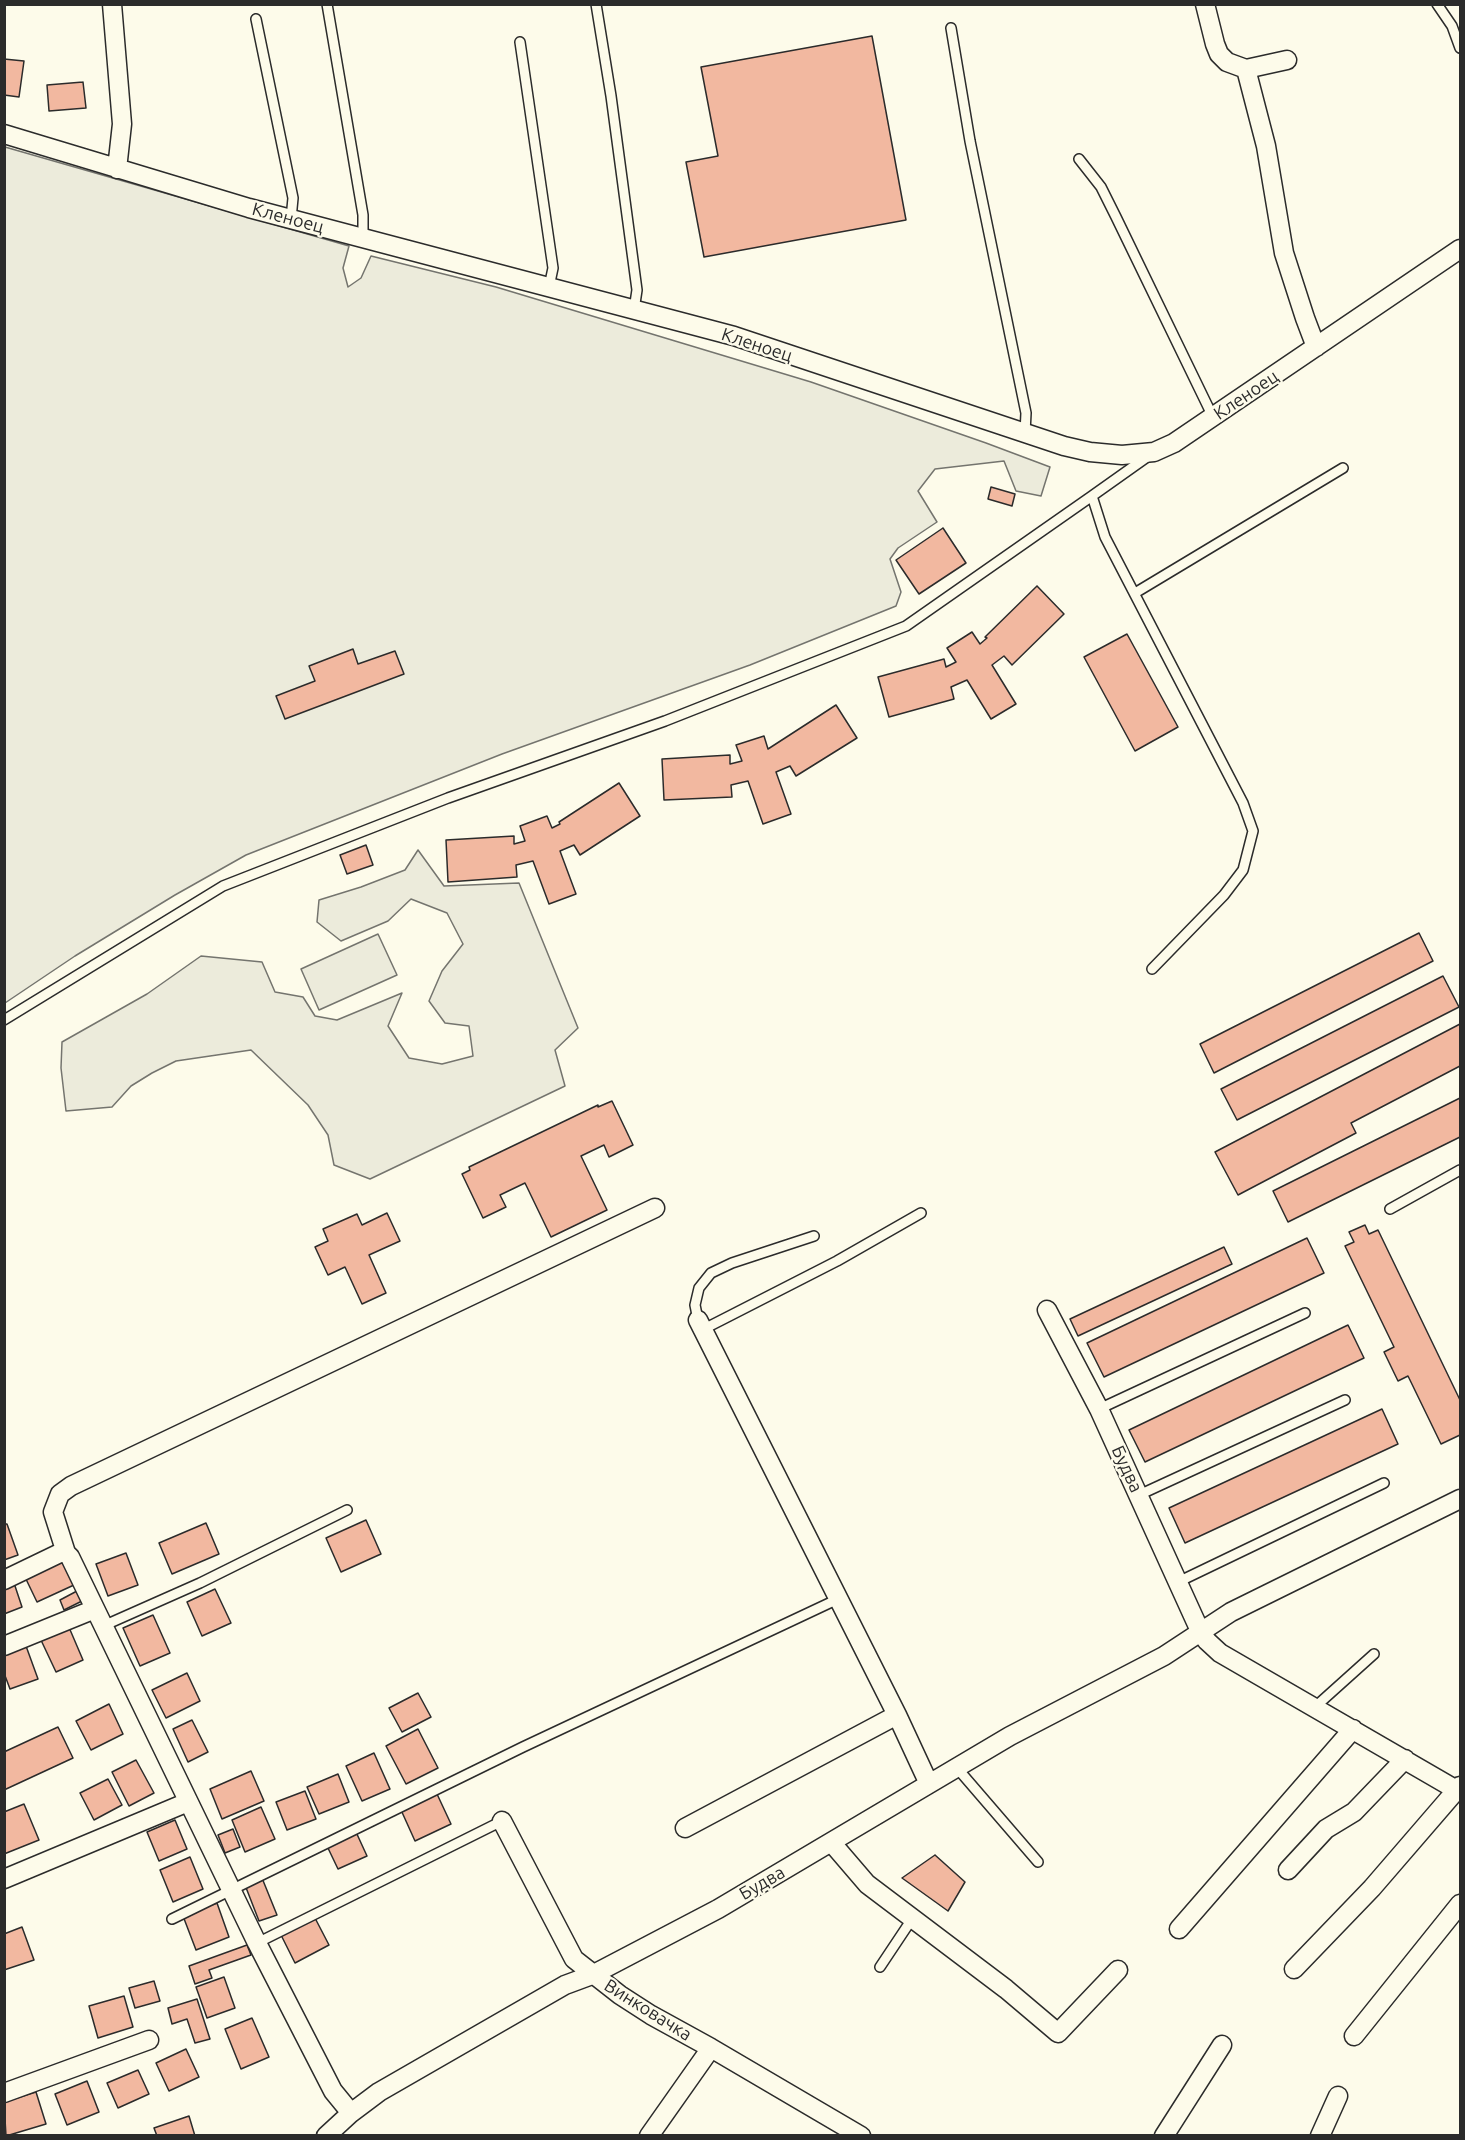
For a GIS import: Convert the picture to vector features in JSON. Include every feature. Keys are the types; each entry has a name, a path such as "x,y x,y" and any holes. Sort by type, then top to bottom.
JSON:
{"street":[{"path":"112,4 122,124 117,169"},
{"path":"1205,4 1215,44 1219,54 1227,62 1246,69 1287,60"},
{"path":"1246,69 1266,146 1284,253 1316,347"},
{"name":"Кленоец","path":"4,134 291,219 734,336 1064,446 1090,452 1122,454 1154,452 1174,443 1461,249"},
{"path":"351,2113 333,2091 257,1943 70,1557 66,1553 53,1512 60,1494 71,1486 655,1208"},
{"name":"Будва","path":"1047,1310 1099,1409 1200,1631 1207,1641 1220,1653 1460,1789"},
{"path":"700,1325 897,1715 929,1784"},
{"name":"Будва","path":"326,2136 379,2092 565,1985 592,1975 718,1908 1010,1736 1164,1656 1231,1612 1461,1499"},
{"path":"4,1580 60,1553 66,1553"},
{"path":"4,1646 94,1608"},
{"path":"685,1828 897,1715"},
{"path":"1179,1929 1353,1729"},
{"path":"1288,1870 1326,1829 1354,1812 1405,1759"},
{"path":"1294,1969 1372,1888 1460,1789"},
{"path":"4,1879 188,1802"},
{"name":"Винковачка","path":"502,1821 574,1959 592,1975 651,2015 711,2048 840,2131 861,2136"},
{"path":"831,1842 867,1884 1006,1989 1058,2033 1118,1970"},
{"path":"1354,2036 1461,1904"},
{"path":"4,2093 149,2040"},
{"path":"1164,2136 1222,2045"},
{"path":"649,2136 711,2048"},
{"path":"1320,2136 1338,2096"}],"lane":[{"path":"327,4 363,215 363,238"},
{"path":"596,4 612,96 637,290 634,310"},
{"path":"1437,4 1452,26 1461,48"},
{"path":"256,19 293,198 291,219"},
{"path":"951,28 970,141 1026,413 1025,433"},
{"path":"520,42 553,268 549,287"},
{"path":"1079,159 1101,187 1213,417"},
{"path":"4,1020 223,886 448,798 665,721 906,626 1154,452"},
{"path":"1135,593 1344,468"},
{"path":"1092,496 1105,537 1243,803 1253,831 1243,870 1224,895 1152,969"},
{"path":"1390,1209 1461,1170"},
{"path":"814,1236 732,1263 711,1273 699,1288 694,1305 700,1325 837,1260 921,1213"},
{"path":"1099,1409 1305,1313"},
{"path":"1139,1495 1345,1400"},
{"path":"1178,1582 1384,1483"},
{"path":"103,1626 200,1583 347,1510"},
{"path":"172,1919 523,1747 838,1599"},
{"path":"1316,1707 1374,1654"},
{"path":"957,1768 1038,1862"},
{"path":"257,1943 502,1821"},
{"path":"880,1967 912,1919"}],"shaded area":[{"path":"5,147 349,246 343,268 348,287 361,278 371,256 496,287 811,382 1050,467 1041,496 1016,491 1004,461 935,469 918,491 937,522 898,548 890,559 901,592 896,606 750,665 502,754 246,855 75,956 5,1003"},
{"path":"418,850 444,886 519,883 578,1028 555,1050 565,1086 370,1179 334,1165 328,1135 308,1105 251,1050 176,1061 131,1086 112,1107 66,1111 61,1068 62,1042 147,994 201,956 262,962 275,992 303,997 315,1016 337,1020 402,993 388,1026 409,1058 442,1064 473,1056 469,1026 445,1023 429,1001 442,971 463,944 447,913 411,899 388,921 341,941 317,922 319,900 405,870"},
{"path":"378,934 397,975 319,1010 301,969"}],"building":[{"path":"872,36 906,220 704,257 686,162 718,156 701,67"},
{"path":"4,59 24,61 19,97 4,95"},
{"path":"83,82 86,108 49,111 47,85"},
{"path":"991,487 1015,494 1012,506 988,499"},
{"path":"943,528 966,563 919,594 896,560"},
{"path":"1037,586 1064,614 1012,665 1004,656 992,665 1016,704 991,719 967,680 951,687 954,699 889,717 878,677 944,659 946,667 956,662 947,648 972,632 980,644"},
{"path":"1127,634 1178,727 1135,751 1084,657"},
{"path":"353,649 358,664 395,651 404,674 285,719 276,696 315,681 309,666"},
{"path":"836,705 857,738 796,776 790,766 776,772 791,814 763,824 748,781 731,785 732,797 664,800 662,759 730,755 730,764 742,761 736,745 764,736 768,749"},
{"path":"619,783 640,816 580,855 574,845 560,851 576,894 549,904 533,861 516,865 517,877 448,882 446,840 514,836 514,844 525,841 520,826 547,816 552,828"},
{"path":"366,845 373,865 347,874 340,855"},
{"path":"1419,933 1433,961 1214,1073 1200,1044"},
{"path":"1443,976 1459,1007 1237,1120 1221,1089"},
{"path":"1460,1024 1460,1066 1351,1123 1356,1133 1238,1195 1215,1152"},
{"path":"1460,1098 1460,1137 1288,1222 1273,1191"},
{"path":"612,1101 633,1145 609,1157 604,1145 581,1156 607,1210 551,1237 525,1183 500,1195 506,1207 483,1218 462,1174 470,1170 469,1167 598,1105 598,1107"},
{"path":"387,1213 400,1241 369,1255 386,1293 362,1304 345,1267 328,1275 315,1247 328,1241 323,1229 357,1214 362,1225"},
{"path":"1365,1225 1369,1234 1378,1230 1460,1400 1460,1435 1441,1444 1408,1376 1398,1381 1384,1352 1394,1347 1345,1246 1354,1242 1349,1232"},
{"path":"1307,1238 1324,1273 1104,1377 1087,1343"},
{"path":"1224,1247 1232,1264 1078,1336 1070,1319"},
{"path":"1348,1325 1364,1358 1145,1462 1129,1430"},
{"path":"1382,1409 1398,1444 1185,1543 1169,1508"},
{"path":"366,1520 381,1554 341,1572 326,1538"},
{"path":"206,1523 219,1554 172,1574 159,1543"},
{"path":"4,1524 7,1524 18,1555 4,1560"},
{"path":"126,1553 138,1585 108,1596 96,1564"},
{"path":"61,1558 74,1585 37,1602 24,1575"},
{"path":"13,1580 22,1607 4,1614 4,1583"},
{"path":"215,1589 231,1623 202,1636 187,1602"},
{"path":"77,1591 82,1601 64,1610 60,1600"},
{"path":"153,1615 170,1653 140,1666 123,1628"},
{"path":"68,1625 83,1660 56,1672 40,1638"},
{"path":"26,1646 38,1679 10,1689 4,1673 4,1654"},
{"path":"187,1673 200,1701 166,1718 152,1690"},
{"path":"418,1693 431,1717 402,1732 389,1708"},
{"path":"109,1704 123,1734 91,1750 76,1721"},
{"path":"192,1720 208,1752 188,1762 173,1729"},
{"path":"58,1727 73,1758 4,1790 4,1752"},
{"path":"418,1729 438,1768 406,1784 386,1746"},
{"path":"374,1753 390,1789 362,1801 346,1766"},
{"path":"136,1760 154,1793 129,1806 112,1772"},
{"path":"251,1771 264,1801 222,1819 210,1789"},
{"path":"338,1774 349,1802 319,1814 307,1787"},
{"path":"108,1779 122,1805 94,1820 80,1793"},
{"path":"305,1791 316,1819 287,1830 276,1802"},
{"path":"437,1794 451,1824 415,1841 401,1810"},
{"path":"24,1804 39,1840 4,1854 4,1812"},
{"path":"261,1807 275,1839 245,1852 232,1820"},
{"path":"175,1820 187,1849 159,1861 147,1832"},
{"path":"233,1829 240,1847 225,1853 218,1835"},
{"path":"356,1832 367,1856 338,1869 327,1846"},
{"path":"935,1855 965,1882 948,1911 902,1878"},
{"path":"190,1857 203,1889 173,1902 160,1870"},
{"path":"262,1878 277,1915 259,1921 245,1885"},
{"path":"217,1903 229,1937 196,1950 183,1916"},
{"path":"315,1918 329,1945 295,1963 281,1935"},
{"path":"22,1927 34,1960 4,1970 4,1934"},
{"path":"247,1945 251,1955 209,1970 212,1978 195,1984 189,1966"},
{"path":"224,1977 235,2008 207,2018 196,1987"},
{"path":"154,1981 160,2001 135,2008 129,1988"},
{"path":"124,1996 133,2027 98,2038 89,2006"},
{"path":"197,1999 210,2039 195,2043 187,2019 172,2024 168,2008"},
{"path":"252,2018 269,2057 241,2069 225,2029"},
{"path":"186,2049 199,2077 169,2091 156,2063"},
{"path":"138,2070 149,2094 118,2108 107,2083"},
{"path":"87,2081 99,2112 67,2125 55,2094"},
{"path":"36,2092 46,2124 6,2136 4,2102"},
{"path":"189,2116 195,2136 157,2136 154,2128"}]}
